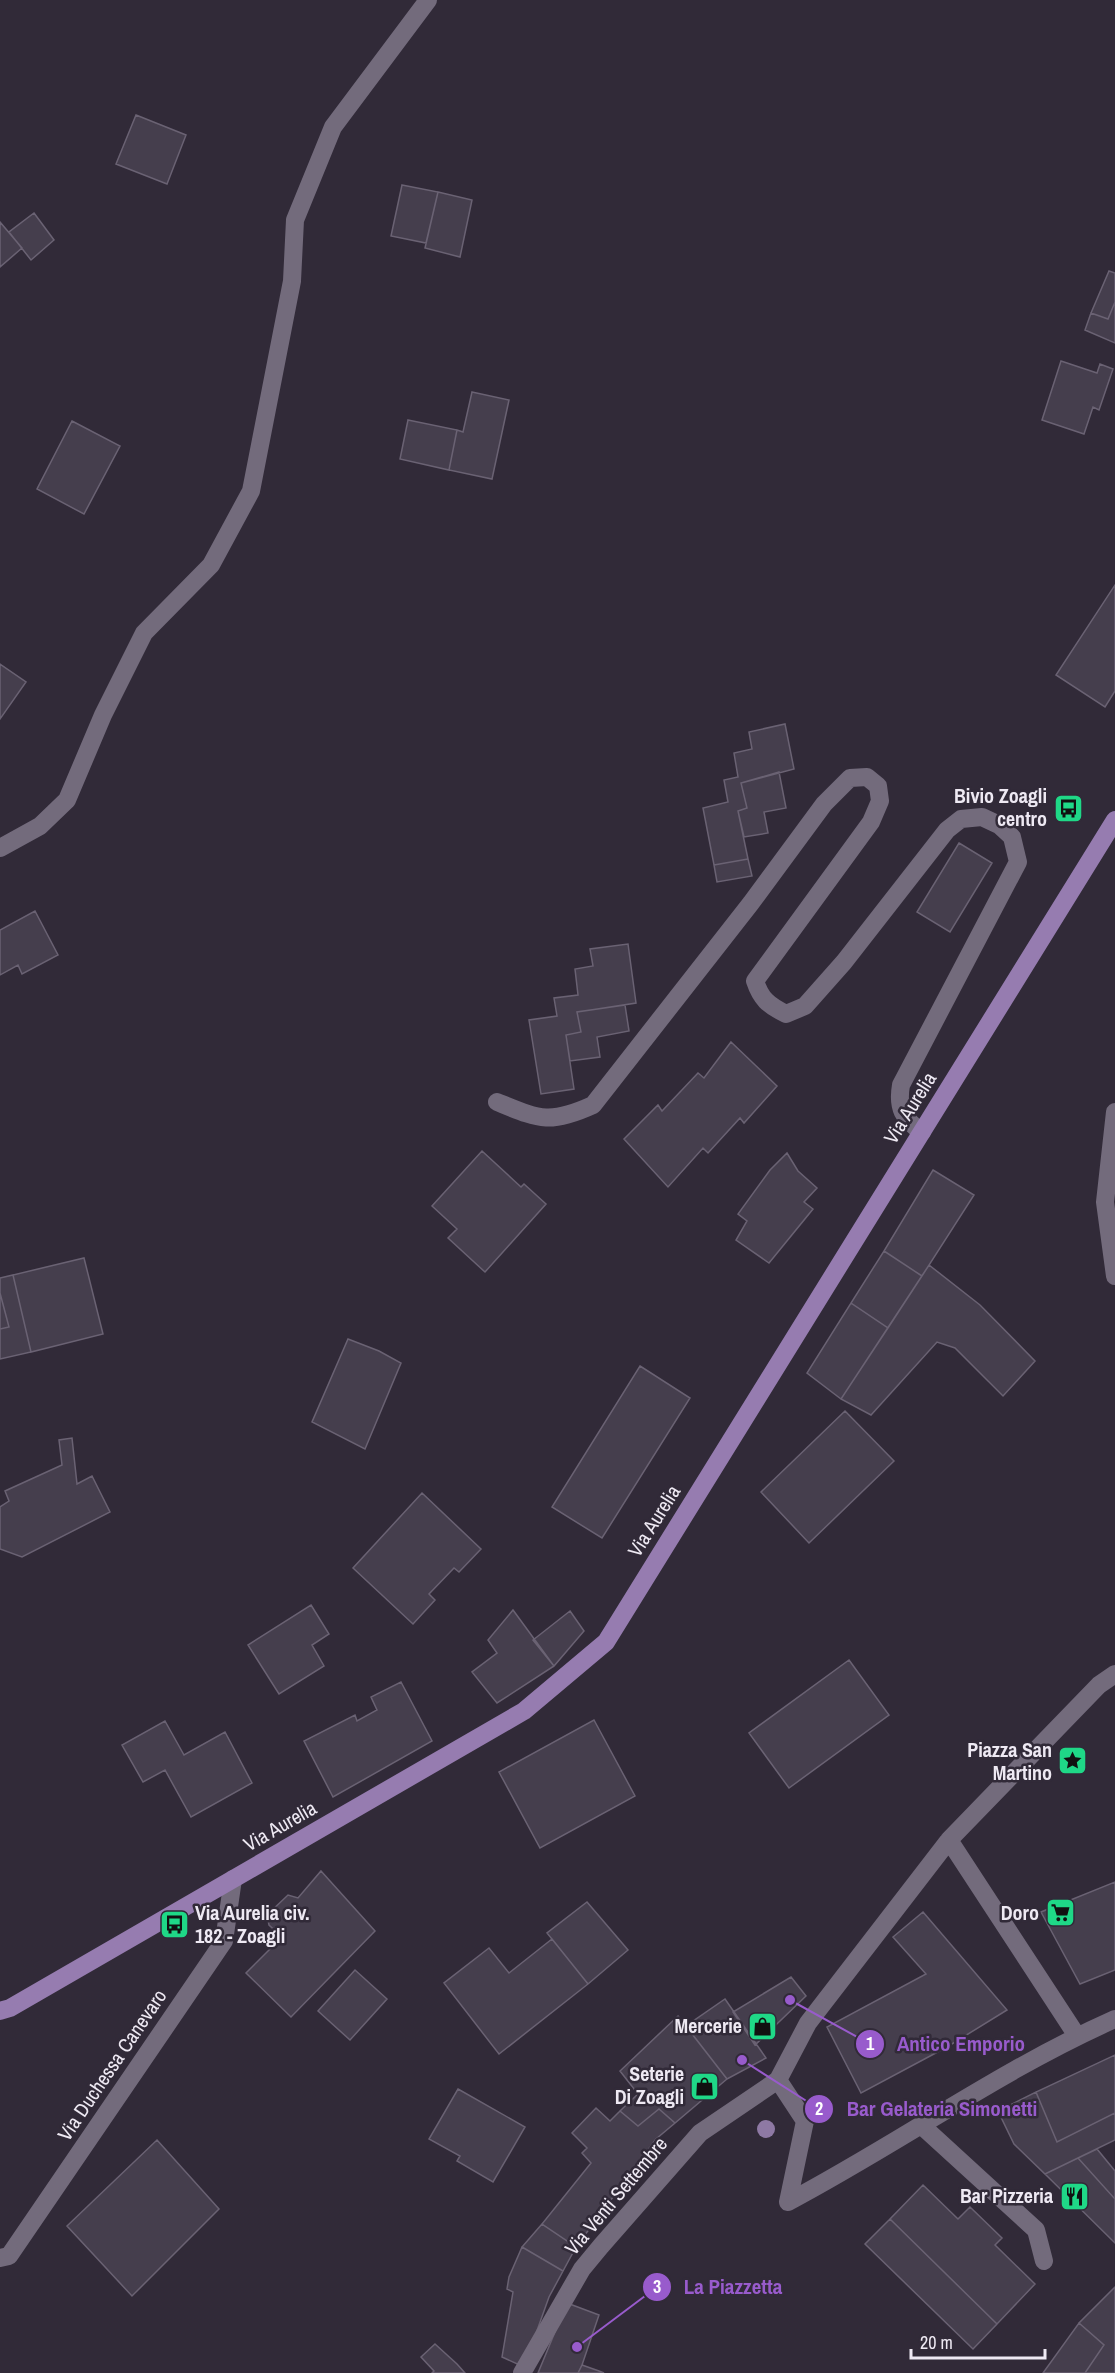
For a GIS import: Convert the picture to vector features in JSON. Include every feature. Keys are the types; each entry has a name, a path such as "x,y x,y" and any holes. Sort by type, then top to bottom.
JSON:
{"main road":[{"name":"Via Aurelia","path":"0,2011 10,2008 524,1711 606,1642 1115,820"}],"street":[{"path":"0,848 40,826 67,800 103,715 144,633 211,565 251,491 292,281 295,220 333,127 428,0"},
{"path":"497,1102 534,1117 565,1118 592,1105 751,903 824,804 850,778 867,777 878,786 880,801 871,822 755,981 760,995 768,1005 786,1014 805,1006 844,962 947,830 961,819 982,817 999,825 1012,837 1018,862 901,1085 898,1102 906,1122 922,1132"},
{"path":"1115,1112 1105,1202 1115,1276"},
{"path":"1115,1674 1099,1685 949,1840 808,2023 778,2080 805,2121 788,2202 855,2167 921,2125 1077,2036 1115,2019"},
{"path":"949,1840 1077,2036"},
{"name":"Via Duchessa Canevaro","path":"3,2260 224,1941 233,1879"},
{"name":"Via Venti Settembre","path":"522,2373 582,2269 700,2133 778,2080"},
{"path":"921,2125 1036,2230 1044,2261"}],"building":[{"path":"136,115 186,135 167,184 116,164"},
{"path":"402,185 438,192 426,243 391,236"},
{"path":"438,192 472,200 460,257 425,248"},
{"path":"34,213 54,240 31,260 9,232"},
{"path":"0,222 22,248 0,267"},
{"path":"1109,271 1115,273 1115,302 1108,319 1091,313"},
{"path":"1115,302 1115,343 1085,330 1091,313 1108,319"},
{"path":"1061,361 1097,373 1100,364 1113,369 1099,410 1093,407 1084,434 1042,420"},
{"path":"472,392 509,400 492,479 449,470 457,430 463,432"},
{"path":"408,420 457,430 449,470 400,459"},
{"path":"72,421 120,446 84,514 37,489"},
{"path":"1115,585 1115,691 1105,707 1056,675"},
{"path":"0,664 26,682 0,719"},
{"path":"785,724 794,769 741,783 747,808 738,811 748,859 714,865 703,808 728,802 724,780 738,777 734,753 752,749 749,732"},
{"path":"779,772 786,808 764,812 768,833 744,837 738,811 747,808 741,783"},
{"path":"959,843 992,863 950,932 917,912"},
{"path":"748,859 752,876 717,882 714,865"},
{"path":"35,911 58,955 22,974 18,965 0,975 0,930"},
{"path":"628,944 636,1003 577,1012 581,1032 566,1035 574,1089 541,1094 529,1020 557,1016 554,998 578,995 575,969 593,966 590,949"},
{"path":"625,1005 629,1031 597,1037 600,1057 570,1061 566,1035 581,1032 577,1012"},
{"path":"731,1042 777,1086 744,1123 740,1118 708,1153 703,1148 668,1187 624,1139 658,1105 662,1111 698,1073 704,1078"},
{"path":"482,1151 521,1187 524,1184 546,1204 485,1272 448,1238 457,1229 432,1206"},
{"path":"787,1153 798,1171 817,1188 804,1202 813,1209 769,1263 736,1240 747,1221 738,1214 770,1170"},
{"path":"933,1170 974,1195 922,1276 884,1251"},
{"path":"884,1251 922,1276 888,1328 851,1303"},
{"path":"84,1258 103,1334 31,1352 13,1275"},
{"path":"929,1265 980,1305 1035,1361 1003,1396 955,1348 937,1342 871,1415 841,1399"},
{"path":"13,1275 31,1352 0,1359 0,1329 9,1327 0,1293 0,1278"},
{"path":"0,1293 9,1327 0,1329"},
{"path":"851,1303 888,1328 841,1399 807,1373"},
{"path":"348,1339 379,1351 401,1363 365,1449 312,1422"},
{"path":"640,1366 690,1398 602,1538 552,1507"},
{"path":"845,1411 894,1461 809,1543 761,1492"},
{"path":"72,1438 77,1484 92,1476 110,1512 22,1557 0,1549 0,1507 9,1501 5,1491 62,1465 59,1440"},
{"path":"422,1493 481,1549 459,1572 454,1568 429,1594 435,1600 413,1624 353,1568"},
{"path":"311,1605 329,1634 312,1645 324,1666 279,1694 248,1645"},
{"path":"513,1610 554,1666 497,1703 472,1672 497,1653 488,1640"},
{"path":"570,1611 584,1631 554,1666 533,1640"},
{"path":"849,1660 889,1715 789,1788 749,1733"},
{"path":"401,1682 432,1741 333,1797 304,1741 355,1715 357,1721 377,1710 371,1697"},
{"path":"594,1720 635,1796 540,1848 499,1772"},
{"path":"165,1721 184,1755 225,1732 252,1783 191,1817 165,1770 143,1782 122,1745"},
{"path":"321,1871 375,1931 291,2017 246,1973 282,1937 269,1925 267,1915 288,1895 298,1898"},
{"path":"1115,1882 1115,1970 1080,1984 1041,1912"},
{"path":"587,1902 628,1950 588,1984 547,1933"},
{"path":"923,1912 1007,2010 947,2047 861,2093 827,2027 926,1974 893,1937"},
{"path":"552,1939 588,1984 499,2054 444,1983 489,1948 509,1973"},
{"path":"355,1970 387,1999 350,2040 318,2011"},
{"path":"791,1977 806,1996 755,2045 733,2012"},
{"path":"725,1999 766,2058 727,2079 686,2026"},
{"path":"678,2016 727,2079 675,2123 659,2109 638,2126 620,2111 638,2094 620,2071"},
{"path":"1115,2055 1115,2113 1057,2142 1036,2092"},
{"path":"458,2089 525,2127 493,2182 457,2161 460,2156 429,2139"},
{"path":"1036,2092 1057,2142 1115,2113 1115,2140 1045,2174 1014,2144 998,2111"},
{"path":"596,2108 610,2121 620,2111 638,2126 659,2109 675,2123 656,2139 576,2247 542,2224 591,2163 582,2153 587,2148 572,2133"},
{"path":"157,2140 219,2209 132,2296 67,2226"},
{"path":"1097,2149 1115,2171 1115,2199 1078,2158"},
{"path":"1078,2158 1115,2199 1115,2243 1045,2174"},
{"path":"923,2185 958,2219 970,2207 1002,2238 995,2245 1035,2284 997,2324 890,2219"},
{"path":"890,2219 997,2324 973,2349 865,2244"},
{"path":"542,2224 576,2247 563,2271 522,2247"},
{"path":"522,2247 563,2271 549,2297 524,2367 502,2357 513,2292 507,2289 509,2277"},
{"path":"1115,2287 1115,2373 1085,2373 1104,2345 1079,2323"},
{"path":"567,2303 599,2315 582,2365 578,2373 538,2373"},
{"path":"1079,2323 1104,2345 1085,2373 1043,2373"},
{"path":"435,2344 465,2373 432,2373 434,2371 421,2357"},
{"path":"582,2365 599,2371 604,2373 578,2373"}],"place":[{"name":"Bivio Zoagli centro","path":"1068,808"},
{"name":"Piazza San Martino","path":"1073,1761"},
{"name":"Doro","path":"1060,1913"},
{"name":"Via Aurelia civ. 182 - Zoagli","path":"174,1925"},
{"name":"Antico Emporio","path":"790,2000"},
{"name":"Mercerie","path":"763,2026"},
{"name":"Bar Gelateria Simonetti","path":"742,2060"},
{"name":"Seterie Di Zoagli","path":"705,2086"},
{"name":"Bar Pizzeria","path":"1074,2196"},
{"name":"La Piazzetta","path":"577,2347"}]}
